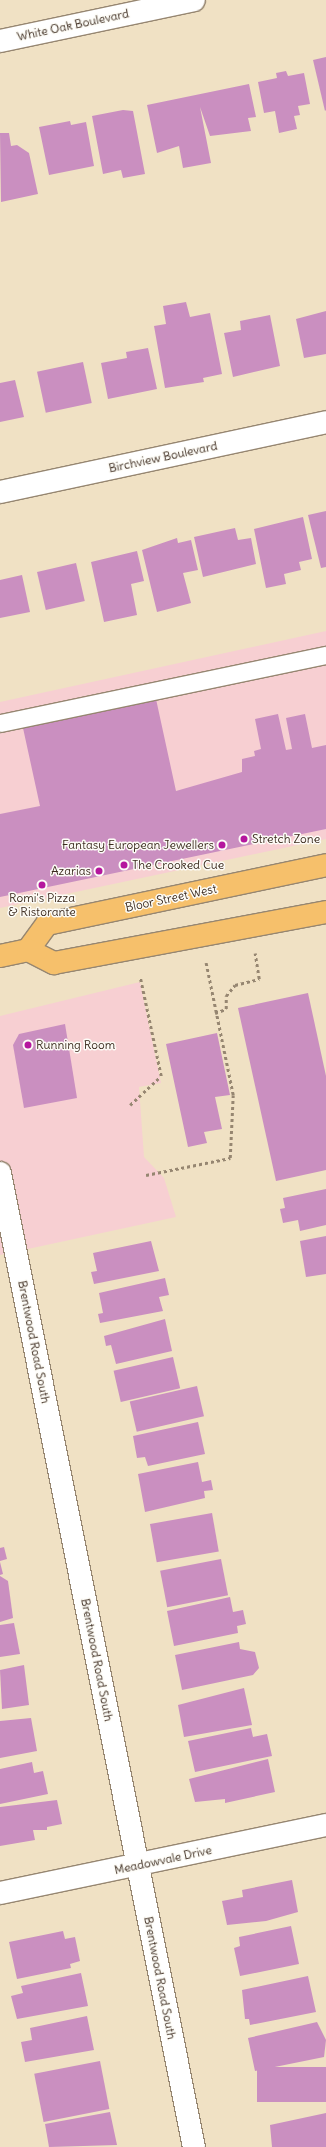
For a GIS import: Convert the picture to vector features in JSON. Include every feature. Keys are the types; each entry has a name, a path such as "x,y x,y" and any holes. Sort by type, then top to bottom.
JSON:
{"main road":[{"name":"Bloor Street West","path":"28,950 48,924 326,865"},
{"path":"0,956 28,950 54,963 326,912"}],"street":[{"name":"White Oak Boulevard","path":"0,41 194,0"},
{"name":"Birchview Boulevard","path":"0,492 326,422"},
{"name":"Brentwood Road South","path":"0,1177 194,2147"},
{"name":"Meadowvale Drive","path":"0,1893 137,1866 326,1825"}],"lane":[{"path":"0,723 326,655"}],"path":[{"path":"216,1013 226,1009 226,996 234,985 260,979 254,953"},
{"path":"146,1175 230,1158 233,1094 206,963"},
{"path":"130,1105 160,1076 140,977"}],"shaded area":[{"path":"326,631 326,839 0,908 0,702"},
{"path":"140,982 161,1083 139,1087 144,1157 164,1178 176,1217 0,1255 0,1016"}],"building":[{"path":"326,57 326,110 325,111 313,60"},
{"path":"286,71 288,76 304,73 310,104 298,106 300,115 294,116 297,129 279,133 275,111 264,113 258,82 277,78 276,73"},
{"path":"249,84 256,117 248,118 251,131 210,136 200,107 211,163 183,168 179,146 157,153 147,105"},
{"path":"123,110 133,111 145,174 123,178 121,170 103,174 92,116"},
{"path":"70,121 71,125 86,122 94,166 49,175 39,127"},
{"path":"0,133 9,133 11,146 17,145 29,153 38,194 1,202"},
{"path":"186,302 190,317 210,313 222,374 203,378 204,382 165,388 154,326 166,324 163,306"},
{"path":"326,311 326,354 304,358 296,319"},
{"path":"270,315 280,366 233,377 224,333 241,330 240,321"},
{"path":"148,348 157,389 108,399 101,363 127,358 126,352"},
{"path":"83,362 92,403 46,413 37,372"},
{"path":"15,380 24,417 0,422 0,383"},
{"path":"326,511 326,567 321,568 308,515"},
{"path":"303,517 312,559 299,562 301,570 284,574 286,584 266,588 254,529"},
{"path":"235,528 238,540 251,538 256,564 203,577 194,537"},
{"path":"177,538 178,543 191,540 198,570 183,573 191,603 157,612 142,550"},
{"path":"137,551 144,581 131,584 137,615 104,622 91,562"},
{"path":"76,563 85,601 46,610 37,572"},
{"path":"22,575 30,612 0,618 0,580"},
{"path":"156,699 176,791 242,772 242,759 255,756 254,751 261,749 255,719 278,714 286,750 292,749 286,718 305,714 312,748 326,745 326,829 0,897 0,814 40,806 23,728"},
{"path":"308,993 326,1076 326,1170 276,1181 238,1008"},
{"path":"65,1024 77,1098 24,1108 13,1045 19,1034"},
{"path":"217,1033 230,1095 215,1097 222,1129 204,1132 207,1143 188,1147 166,1044"},
{"path":"326,1189 326,1225 300,1231 298,1220 283,1223 280,1209 285,1208 283,1198"},
{"path":"326,1236 326,1274 306,1277 300,1241"},
{"path":"151,1241 159,1271 94,1284 91,1272 97,1271 93,1253"},
{"path":"165,1278 169,1295 159,1297 163,1311 100,1323 98,1314 103,1313 99,1293"},
{"path":"165,1319 172,1351 116,1364 111,1345 106,1346 104,1336"},
{"path":"173,1357 180,1388 121,1402 114,1371"},
{"path":"197,1386 204,1416 137,1432 130,1402"},
{"path":"198,1422 205,1454 148,1466 145,1457 137,1458 133,1436"},
{"path":"198,1462 202,1482 211,1480 213,1490 204,1491 205,1498 145,1512 138,1474"},
{"path":"212,1513 219,1551 157,1562 150,1524"},
{"path":"4,1547 7,1559 0,1561 0,1548"},
{"path":"221,1559 228,1595 167,1607 160,1571"},
{"path":"0,1562 3,1574 0,1575"},
{"path":"0,1576 8,1581 13,1618 0,1622"},
{"path":"230,1597 233,1612 243,1610 246,1624 237,1626 238,1633 174,1646 167,1611"},
{"path":"14,1623 20,1654 0,1657 0,1625"},
{"path":"239,1642 240,1649 255,1652 259,1668 253,1675 182,1690 175,1655"},
{"path":"24,1665 29,1705 2,1709 0,1670"},
{"path":"244,1688 252,1725 184,1737 178,1705"},
{"path":"31,1718 37,1751 0,1758 0,1721"},
{"path":"251,1728 253,1737 267,1734 272,1756 195,1772 188,1741"},
{"path":"268,1759 275,1792 225,1803 225,1799 195,1802 189,1779"},
{"path":"32,1762 34,1773 43,1771 48,1794 0,1804 0,1769"},
{"path":"57,1800 62,1824 47,1827 47,1830 33,1830 35,1840 0,1846 0,1807"},
{"path":"292,1880 298,1912 266,1921 227,1925 222,1901 243,1897 242,1890"},
{"path":"291,1926 299,1964 240,1976 234,1948 240,1946 239,1937"},
{"path":"63,1931 65,1939 75,1937 80,1961 70,1964 71,1968 17,1979 9,1942"},
{"path":"81,1973 88,2006 17,2019 11,1996 23,1993 21,1986"},
{"path":"308,1976 316,2012 250,2025 249,2019 245,2019 242,1990"},
{"path":"87,2016 94,2050 25,2062 21,2042 32,2040 30,2028"},
{"path":"317,2022 326,2040 324,2057 255,2071 248,2038"},
{"path":"100,2061 109,2109 44,2122 34,2074"},
{"path":"257,2067 326,2067 326,2102 257,2102"},
{"path":"110,2112 117,2145 49,2147 45,2124"},
{"path":"326,2113 326,2147 272,2147 270,2125"}],"place":[{"name":"Stretch Zone","path":"244,839"},
{"name":"Fantasy European Jewellers","path":"222,845"},
{"name":"The Crooked Cue","path":"124,865"},
{"name":"Azarias","path":"99,871"},
{"name":"Romi's Pizza & Ristorante","path":"42,885"},
{"name":"Running Room","path":"28,1045"}]}
